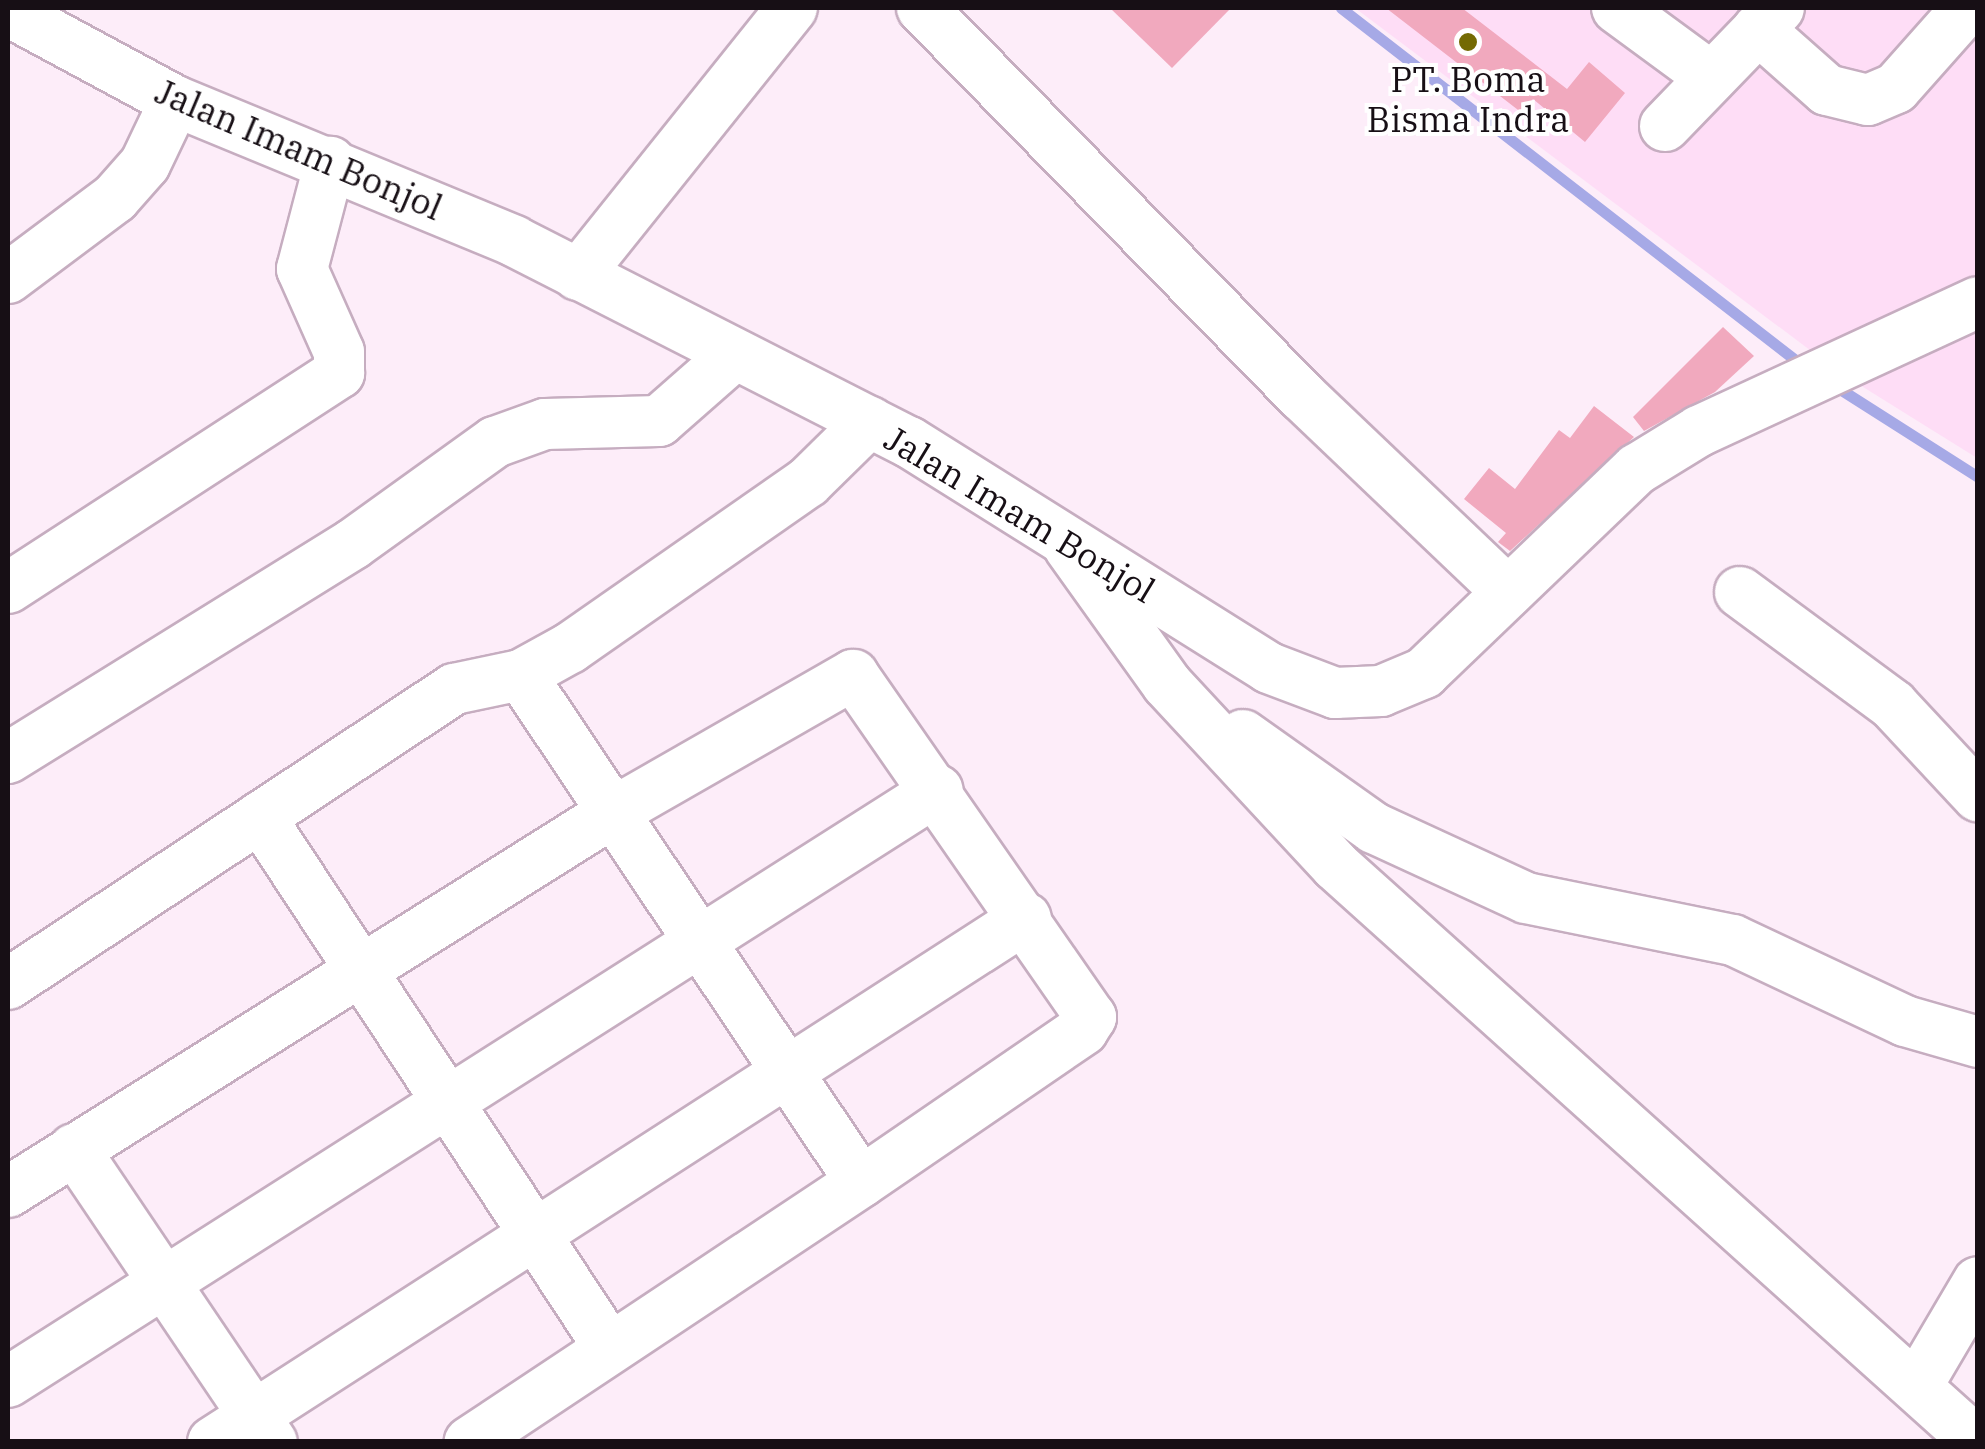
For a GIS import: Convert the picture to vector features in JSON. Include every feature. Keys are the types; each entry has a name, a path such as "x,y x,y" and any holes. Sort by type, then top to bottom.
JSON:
{"street":[{"path":"578,275 792,8"},
{"path":"922,8 1302,396 1508,592"},
{"path":"1617,8 1711,77"},
{"path":"1664,126 1769,18 1827,90 1868,100 1896,88 1967,8"},
{"name":"Jalan Imam Bonjol","path":"8,11 175,101 330,162 578,275 868,422 1064,538 1284,677 1349,695 1414,679 1637,470 1699,432 1839,372 1978,302"},
{"path":"8,278 115,198 145,164 175,101"},
{"path":"8,588 339,373 339,352 302,269 330,162"},
{"path":"8,758 353,544 495,442 545,424 658,421 734,355"},
{"path":"8,984 454,689 521,675 808,482 868,422"},
{"path":"1064,538 1111,614 1235,743 1418,947 1918,1384 1978,1442"},
{"path":"1740,592 1893,705 1978,796"},
{"path":"521,675 783,1072 861,1182"},
{"path":"8,1192 359,968 612,813 853,675 1090,1005 1084,1030 469,1442"},
{"path":"1235,743 1284,677"},
{"path":"1235,743 1374,828 1526,898 1733,940 1905,1021 1978,1042"},
{"path":"8,1382 938,790"},
{"path":"260,817 609,1347"},
{"path":"213,1442 263,1428 534,1235 1026,918"},
{"path":"74,1149 263,1428"},
{"path":"1918,1384 1978,1282"}],"shaded area":[{"path":"1355,8 1977,8 1977,458 1839,372"}],"building":[{"path":"1110,8 1231,8 1172,68"},
{"name":"PT. Boma Bisma Indra","path":"1386,8 1462,8 1567,89 1589,62 1625,93 1585,142 1533,99 1522,113"},
{"path":"1723,327 1754,356 1715,392 1644,431 1633,417"},
{"path":"1594,406 1634,437 1510,551 1498,542 1506,533 1464,499 1489,468 1515,489 1559,430 1570,438"}],"waterway":[{"path":"1341,8 1803,366"},
{"path":"1832,384 1978,477"}],"place":[{"name":"PT. Boma Bisma Indra","path":"1468,42"}]}
